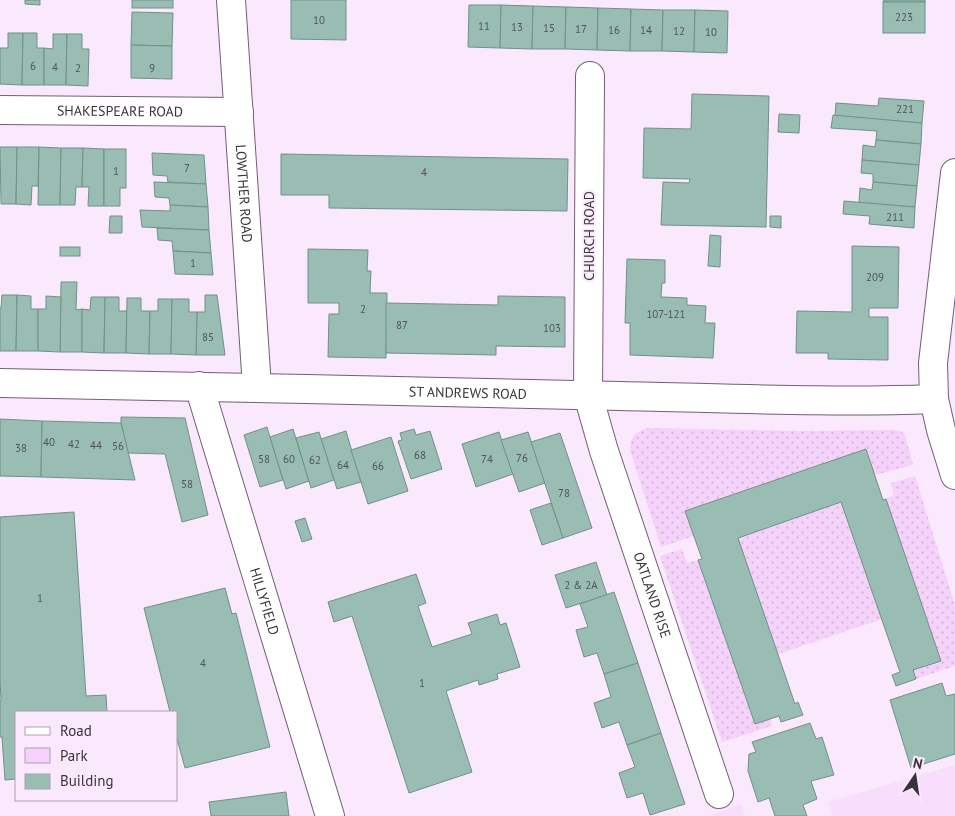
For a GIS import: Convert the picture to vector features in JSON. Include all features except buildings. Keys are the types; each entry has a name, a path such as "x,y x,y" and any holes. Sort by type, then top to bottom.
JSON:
{"street":[{"name":"LOWTHER ROAD","path":"231,0 257,387"},
{"name":"CHURCH ROAD","path":"588,395 590,76"},
{"name":"SHAKESPEARE ROAD","path":"0,110 239,112"},
{"path":"955,173 933,363 934,399 948,429 955,474"},
{"name":"ST ANDREWS ROAD","path":"0,382 888,401 934,399"},
{"name":"HILLYFIELD","path":"199,386 330,816"},
{"name":"OATLAND RISE","path":"588,395 604,451 719,794"}],"shaded area":[{"path":"955,765 955,816 832,816 828,802"},
{"path":"741,804 745,816 708,816"}],"green space":[{"path":"647,428 901,431 905,435 913,465 875,475 661,547 630,450 631,441 634,436"},
{"path":"915,476 955,605 955,666 916,679 913,670 941,660 886,499 894,495 891,483"},
{"path":"841,502 882,619 778,654 738,538"},
{"path":"682,549 687,563 698,560 755,724 770,719 772,726 722,742 660,556"}]}
